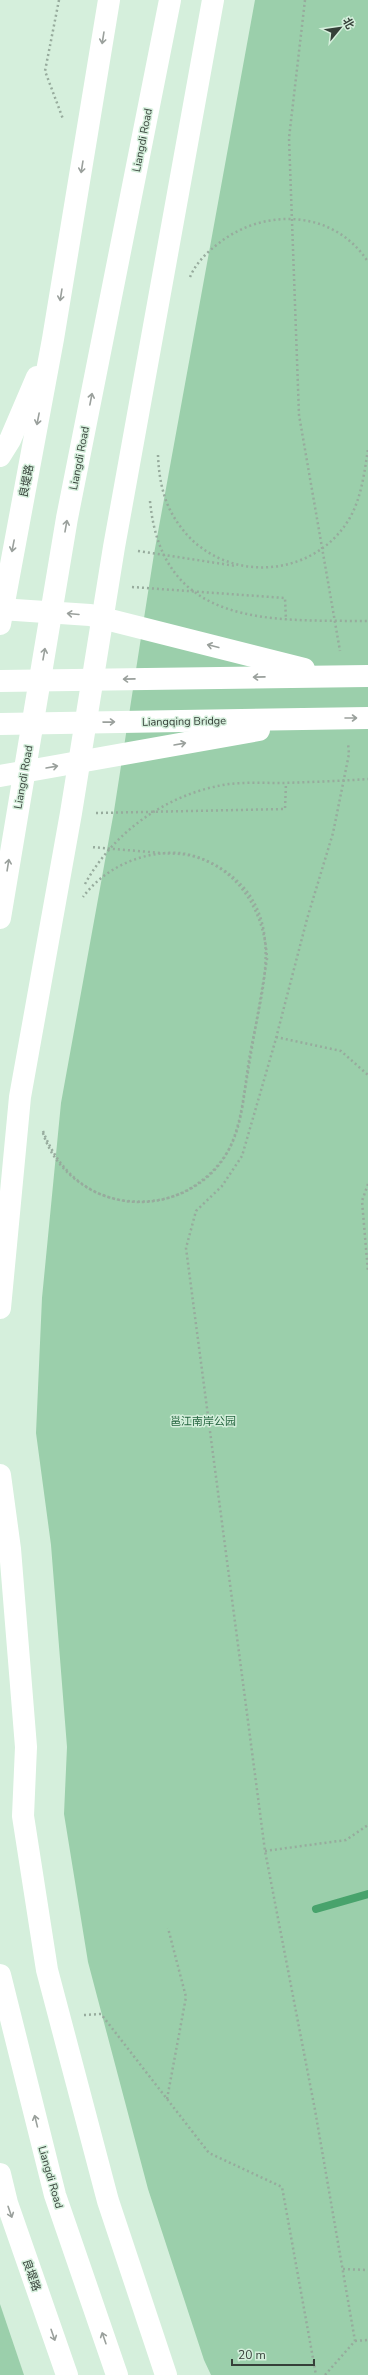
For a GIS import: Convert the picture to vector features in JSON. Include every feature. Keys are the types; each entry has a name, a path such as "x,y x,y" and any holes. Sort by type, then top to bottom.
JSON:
{"main road":[{"path":"0,456 10,440 53,339 109,0"},
{"name":"Liangdi Road","path":"0,918 67,518 170,0"},
{"path":"0,1308 20,1098 71,813 108,585 213,0"},
{"name":"良堤路","path":"0,624 4,572 53,339"},
{"path":"0,609 90,615 332,676"},
{"path":"0,681 368,676"},
{"path":"0,776 326,718"},
{"name":"Liangqing Bridge","path":"0,724 368,718"},
{"path":"0,1475 10,1549 26,1747 23,1816 47,1970 108,2201 166,2375"},
{"name":"Liangdi Road","path":"0,1975 55,2195 117,2375"},
{"name":"良堤路","path":"0,2174 7,2203 67,2375"}],"path":[{"path":"59,0 46,71 64,120"},
{"path":"305,0 289,138 299,415 340,655"},
{"path":"189,282 202,259 226,237 242,228 273,219 307,220 323,226 351,242 368,261"},
{"path":"153,465 157,449 159,479 174,517 190,539 203,549 232,564 264,568 295,563 324,548 346,524 363,488 368,457"},
{"path":"137,551 253,569 270,569 317,553 329,544 346,524 360,495 368,449"},
{"path":"150,493 152,519 156,538 164,556 188,586 203,597 232,611 257,617 286,620 368,621"},
{"path":"108,585 285,598 286,620"},
{"path":"348,738 349,754 333,832 307,919 276,1037 242,1156 222,1186 196,1211 186,1248 265,1851 314,2102 355,2341"},
{"path":"83,846 191,855 220,868 232,876 250,900 258,914 267,944 267,959 240,1119 228,1150 208,1176 181,1194 165,1200 131,1202 102,1196 75,1179 64,1168 51,1149 42,1129 51,1150 69,1174 93,1191 108,1197 139,1202 155,1201 176,1196 201,1182 224,1158 237,1128 266,966 266,936 262,921 248,893 226,872 199,858 169,853 139,857 112,870 88,890 79,900 96,865 114,843 164,805 194,792 230,784 368,779"},
{"path":"71,813 285,809 286,783"},
{"path":"276,1037 341,1051 368,1075"},
{"path":"368,1184 362,1201 368,1272"},
{"path":"265,1851 346,1840 368,1825"},
{"path":"167,2099 186,1997 168,1928"},
{"path":"59,2016 101,2014 209,2152 282,2187 316,2375"},
{"path":"343,2270 368,2270"},
{"path":"324,2375 355,2341 368,2340"}],"green space":[{"name":"邕江南岸公园","path":"255,0 368,0 368,2375 211,2375 204,2360 148,2189 88,1962 64,1814 67,1747 51,1545 36,1433 42,1298 61,1103 114,811 154,554"},
{"path":"0,2304 24,2375 0,2375"}],"waterway":[{"path":"316,1909 368,1894"}]}
